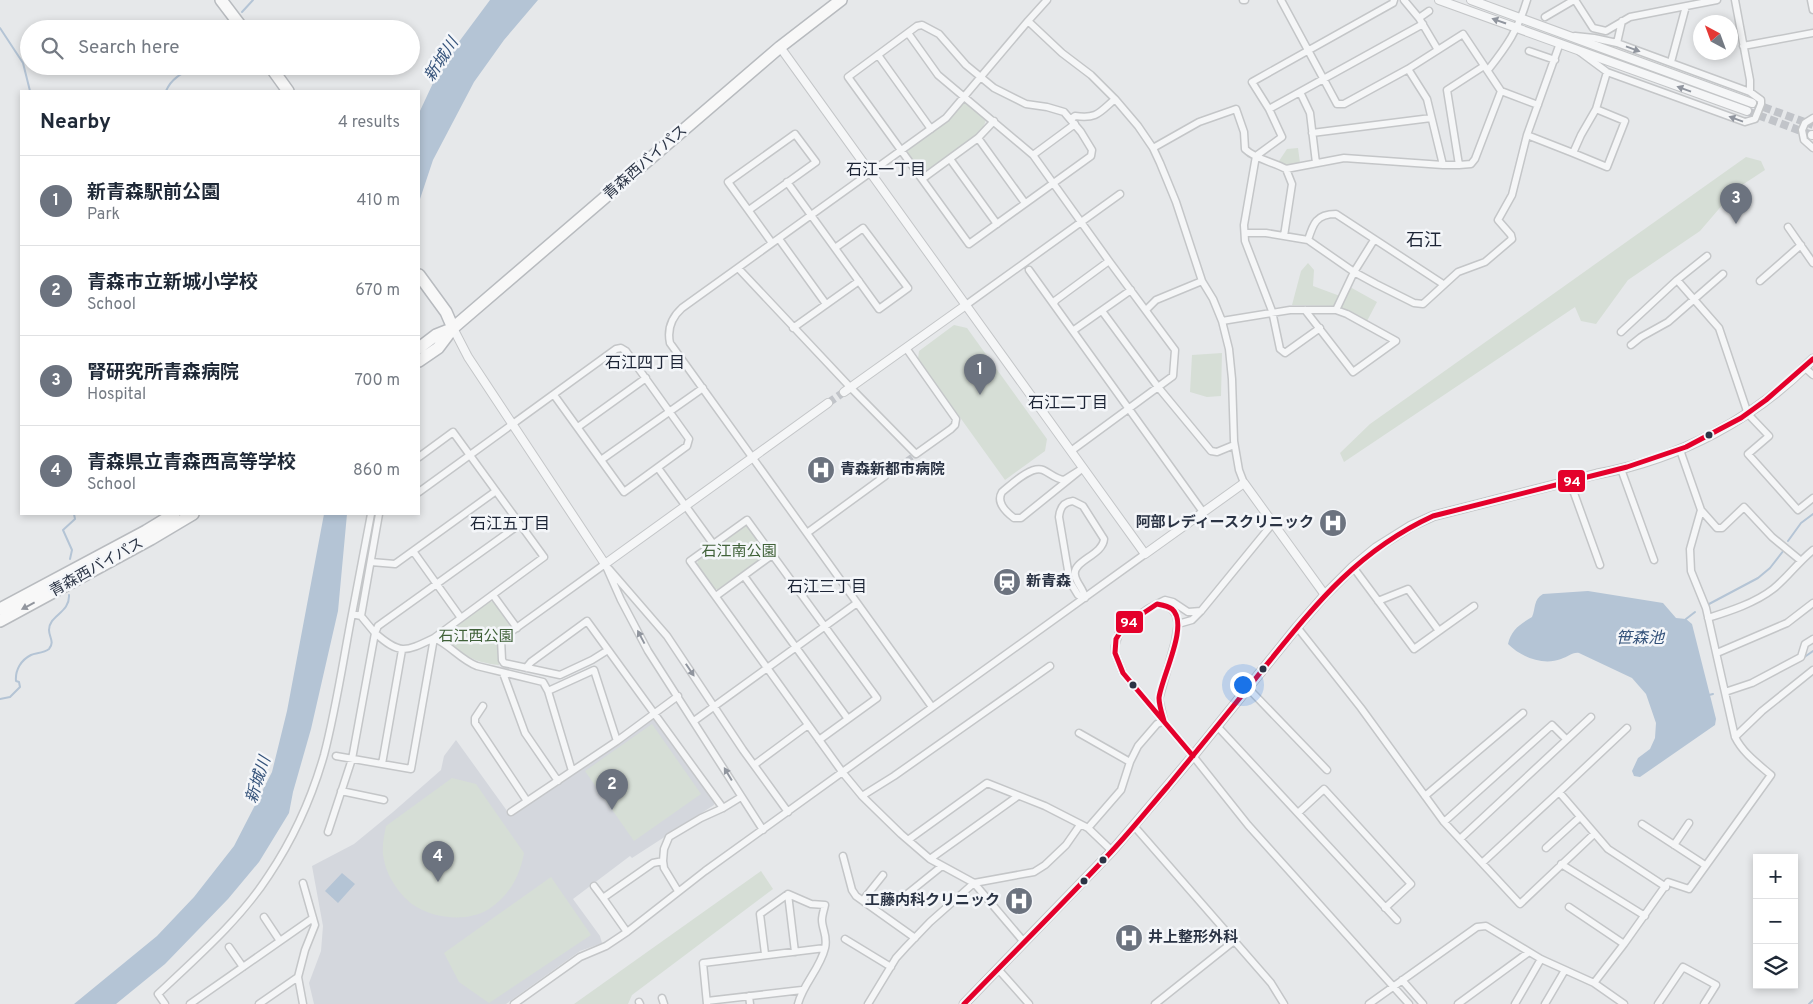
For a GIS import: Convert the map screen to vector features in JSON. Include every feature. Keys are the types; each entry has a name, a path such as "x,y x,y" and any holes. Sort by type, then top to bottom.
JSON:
{"highway":[{"path":"221,0 236,20"},
{"name":"青森西バイパス","path":"420,360 438,348 453,328 780,47 841,0"},
{"path":"276,75 287,90"},
{"path":"420,276 446,312 453,328"},
{"name":"青森西バイパス","path":"420,347 436,335 453,328"},
{"name":"青森西バイパス","path":"1,609 172,515"},
{"name":"青森西バイパス","path":"0,621 191,515"}],"main road":[{"path":"964,1004 1112,851 1194,756 1297,627 1353,567 1376,548 1411,526 1434,516 1621,469 1680,450 1714,434 1748,414 1813,359"}],"street":[{"path":"1281,0 1337,104 1344,104 1408,69 1463,34 1501,91 1538,105"},
{"path":"1320,328 1285,353 1280,350 1272,311 1245,241 1244,225 1256,156 1282,137 1269,109 1252,82 1393,3 1394,0"},
{"path":"1404,0 1421,21 1438,50"},
{"path":"1439,0 1747,111"},
{"path":"1471,0 1752,103"},
{"path":"1459,165 1447,90 1486,68 1506,48 1521,19 1527,0"},
{"path":"1546,16 1574,0 1593,28 1606,31 1630,18 1689,4 1717,0"},
{"path":"1735,0 1750,80 1750,92"},
{"path":"1811,0 1813,10"},
{"path":"932,707 670,343 669,328 675,314 682,308 946,118 1043,1"},
{"path":"1671,62 1689,4"},
{"path":"1269,109 1324,80 1421,21 1429,11"},
{"path":"1028,21 1062,53 1091,75 1115,99 1138,126 1153,148 1176,202 1202,281 1222,321 1229,349 1232,379 1234,445 1239,470 1244,483 1325,595"},
{"path":"1617,43 1622,21"},
{"path":"922,25 939,34 966,64 994,88 1026,104 1064,112 1073,121 1092,150 1090,156 969,244 848,77 908,33 917,26 922,25"},
{"path":"908,33 938,75 1033,155 1175,350 1174,376 1070,450"},
{"path":"1743,46 1813,33"},
{"path":"1568,35 1617,43 1750,92 1761,100 1756,119 1744,122 1607,72 1576,49"},
{"path":"1245,233 1266,233 1308,240 1354,272 1414,304 1423,304 1458,272 1485,262 1512,240 1511,235 1498,220 1512,195 1527,135 1560,43"},
{"path":"780,47 1145,554"},
{"path":"1529,50 1555,60"},
{"path":"878,55 931,129"},
{"path":"1408,69 1427,99 1430,118 1443,165"},
{"path":"1573,153 1596,109 1607,72"},
{"path":"1153,148 1199,122 1236,109 1244,132 1245,149 1286,169 1344,158 1443,165 1471,164 1475,159 1501,91"},
{"path":"1300,92 1310,113 1316,162"},
{"path":"1033,155 1073,121 1075,116 1090,118 1098,114 1115,99"},
{"path":"1527,135 1607,166 1625,121 1596,109"},
{"path":"1312,133 1430,118"},
{"path":"1813,118 1805,123 1802,137 1813,148"},
{"path":"922,179 978,138 994,121"},
{"path":"749,210 816,162 795,134 728,182 772,243"},
{"path":"978,138 1025,203"},
{"path":"950,159 997,224"},
{"path":"1284,236 1292,184 1286,169"},
{"path":"787,182 879,309 908,288 863,228 835,248"},
{"path":"847,390 1120,194"},
{"path":"1308,240 1314,224 1321,217 1336,214 1443,284"},
{"path":"1788,227 1813,263"},
{"path":"778,239 826,304"},
{"path":"1336,310 1354,272 1374,240"},
{"path":"1760,281 1801,245"},
{"path":"1621,332 1677,280 1707,256"},
{"path":"1054,303 1109,261"},
{"path":"738,268 847,390 916,454 951,429 955,425 956,419 906,348"},
{"path":"1029,270 1074,330 1203,512"},
{"path":"1631,345 1641,337 1668,322 1723,274"},
{"path":"1677,280 1718,328 1748,414 1769,436 1748,454 1798,510 1813,498"},
{"path":"793,328 858,281"},
{"path":"1146,310 1156,300 1202,281"},
{"path":"1074,330 1130,290"},
{"path":"1222,321 1272,311 1305,310 1336,310 1396,341 1353,372 1305,310"},
{"path":"1102,311 1158,387 1211,450 1216,452 1234,445"},
{"path":"453,328 468,357 605,564 621,600 648,651 763,830"},
{"path":"420,491 616,350 621,348 626,351 646,378 689,439 689,442 687,446 624,492 554,395"},
{"path":"1804,368 1813,375"},
{"path":"578,427 646,378"},
{"path":"601,460 702,388"},
{"path":"608,650 560,675 504,663 502,660 502,639 828,403"},
{"path":"352,614 361,616 387,644 402,650 414,648 434,638 544,556 453,432 420,456"},
{"path":"1680,450 1701,510 1717,528 1722,528 1744,507 1772,537 1800,560"},
{"path":"658,468 714,545"},
{"path":"1083,468 1022,518 1014,518 1000,502 999,496 1002,492 1032,470 1043,470 1064,480 1083,468"},
{"path":"1621,469 1654,560"},
{"path":"807,533 885,476"},
{"path":"1570,482 1600,566"},
{"path":"514,1004 580,957 606,946 627,932 678,891 1244,483"},
{"path":"371,562 395,564 496,491"},
{"path":"1074,501 1083,506 1104,539 1102,547 1075,570 1075,576 1084,591 1085,598 1078,595 1070,582 1059,517 1062,506 1074,501"},
{"path":"1594,983 1646,916 1668,882 1689,889 1770,775 1750,758 1741,748 1735,737 1708,618 1691,571 1690,549 1692,536 1701,510"},
{"path":"165,1004 158,994 243,909 268,876 290,841 305,808 323,757 371,515"},
{"path":"361,616 379,515"},
{"path":"820,740 877,698 747,520 690,561 808,725 862,796 930,859 974,884 1024,942"},
{"path":"1178,624 1192,620 1201,611 1272,523"},
{"path":"328,832 352,759 375,633 378,626 520,524"},
{"path":"1708,618 1748,603 1772,590 1790,573 1800,560 1813,550"},
{"path":"413,552 461,618"},
{"path":"716,596 772,555"},
{"path":"605,564 668,636 788,812"},
{"path":"1353,567 1414,649 1474,606"},
{"path":"744,576 848,719"},
{"path":"1378,600 1408,588 1439,631"},
{"path":"493,595 517,628"},
{"path":"1201,611 1188,612 1173,602 1165,600 1157,604 1124,626 1119,633 1114,646 1117,662 1123,673 1194,756 1248,825 1409,1004"},
{"path":"694,721 857,603"},
{"path":"1717,653 1787,623 1813,603"},
{"path":"1157,604 1172,609 1178,624 1175,642 1159,699 1164,721"},
{"path":"526,668 531,662 587,621 723,808"},
{"path":"1297,627 1361,708 1444,822 1520,904 1594,834"},
{"path":"434,638 441,641 470,664 543,682 548,692 572,771"},
{"path":"336,756 412,769 434,638"},
{"path":"1725,692 1752,683 1802,657 1805,644 1813,638"},
{"path":"382,764 402,650"},
{"path":"862,796 894,776 1050,666"},
{"path":"548,692 594,670 617,741"},
{"path":"1735,737 1762,711 1813,670"},
{"path":"503,673 524,733 558,781"},
{"path":"1248,688 1327,770"},
{"path":"512,812 617,741 678,696"},
{"path":"483,706 475,718 475,723 528,802"},
{"path":"1425,796 1524,713"},
{"path":"1460,839 1590,716"},
{"path":"1088,828 1121,790 1130,762 1138,746 1157,724 1164,721"},
{"path":"1444,822 1552,724 1566,739"},
{"path":"754,764 808,725"},
{"path":"1218,726 1397,920"},
{"path":"1482,863 1627,728"},
{"path":"1079,733 1130,762"},
{"path":"908,840 987,783 1045,806 1088,828 1112,851"},
{"path":"1298,813 1324,790 1411,884 1385,908"},
{"path":"342,791 384,800"},
{"path":"1559,792 1608,849 1666,887"},
{"path":"930,859 1018,796"},
{"path":"678,891 664,868 663,862 664,849 669,837 741,797"},
{"path":"1546,848 1580,818"},
{"path":"1674,845 1689,823"},
{"path":"1642,824 1705,865"},
{"path":"868,1004 896,958 974,884 1034,872 1045,865 1066,845 1080,825"},
{"path":"1134,826 1271,984 1284,1004"},
{"path":"843,856 852,890 856,896 915,938"},
{"path":"603,898 652,863 663,862"},
{"path":"1561,864 1646,916"},
{"path":"901,899 942,866"},
{"path":"863,900 883,875"},
{"path":"303,884 314,925 298,977 303,1004"},
{"path":"594,886 627,932"},
{"path":"788,894 811,904 825,905 822,922 826,933 825,948 816,972 802,990 798,1004"},
{"path":"788,894 795,952"},
{"path":"765,954 760,914 788,894"},
{"path":"1569,908 1624,944"},
{"path":"264,917 280,941"},
{"path":"190,1004 313,918"},
{"path":"1372,1003 1477,927 1486,926 1541,959 1594,983 1624,1004"},
{"path":"844,938 891,968"},
{"path":"1155,1004 1234,941"},
{"path":"229,947 243,967"},
{"path":"802,990 707,1003 703,963 825,948"},
{"path":"1458,1004 1529,952"},
{"path":"1515,1004 1541,959"},
{"path":"1658,1004 1683,966 1716,985 1704,1004"},
{"path":"998,970 1029,1004"},
{"path":"1545,1004 1565,970"},
{"path":"259,1004 298,977"},
{"path":"1402,980 1423,1004"},
{"path":"748,996 750,1004"},
{"path":"1610,1004 1614,997"}],"shaded area":[{"path":"652,719 655,719 715,801 714,805 632,858 630,856 573,899 600,936 602,943 580,951 506,1004 314,1004 309,983 321,951 323,926 312,866 354,844 441,770 444,756 456,740 510,815"}],"green space":[{"path":"963,103 967,103 986,119 983,126 961,149 925,173 921,172 907,155 909,149"},
{"path":"1298,148 1300,163 1287,166 1279,161 1287,149"},
{"path":"1746,157 1761,161 1765,170 1736,189 1700,231 1628,280 1596,324 1581,321 1575,307 1344,462 1340,453 1370,424"},
{"path":"1308,263 1314,270 1313,286 1340,296 1335,306 1292,305 1301,271"},
{"path":"1350,287 1377,302 1367,321 1340,307"},
{"path":"954,325 967,328 1047,439 1045,451 1005,480 918,359 919,351"},
{"path":"1222,353 1221,396 1207,397 1190,392 1192,355"},
{"name":"石江南公園","path":"743,526 748,526 766,550 766,555 718,589 714,589 697,565 698,559"},
{"name":"石江西公園","path":"489,601 494,602 510,624 509,629 498,637 499,665 475,660 444,639 445,633"},
{"path":"652,724 701,794 634,841 585,771"},
{"path":"452,778 476,784 524,853 520,870 508,892 489,909 472,916 442,916 432,914 415,906 400,892 391,880 383,856 386,826"},
{"path":"761,871 773,889 632,995 628,1004 574,1004"},
{"path":"551,877 591,935 489,1003 459,982 444,953"}],"water":[{"path":"490,0 538,0 504,40 474,82 433,160 420,199 420,111 441,66"},
{"path":"324,515 347,515 338,611 311,729 289,813 259,862 228,899 165,964 116,1004 74,1004 157,936 194,897 234,846 272,772 287,711"},
{"name":"笹森池","path":"1588,591 1663,603 1676,618 1686,619 1692,624 1716,719 1715,725 1640,777 1634,776 1632,771 1638,758 1650,749 1655,738 1656,723 1646,694 1632,678 1579,653 1574,653 1554,661 1540,661 1519,653 1508,644 1511,635 1517,628 1532,617 1536,602 1543,594"},
{"path":"342,873 355,884 338,903 325,891"}],"waterway":[{"path":"242,12 253,0"},
{"path":"0,28 20,58"},
{"path":"26,75 30,90"},
{"path":"166,90 168,86 180,75"},
{"path":"1788,541 1801,523 1813,514"},
{"path":"70,559 72,550 63,530 75,519 74,515"},
{"path":"1709,604 1758,578 1770,568 1784,550"},
{"path":"0,699 10,697 20,687 19,682 16,681 17,673 19,666 24,660 31,655 49,649 51,646 50,625 66,606 69,595"},
{"path":"1686,619 1695,612"},
{"path":"1803,658 1813,651"},
{"path":"1709,695 1713,694"},
{"path":"1809,1004 1813,1000"}],"tunnel":[{"path":"1752,103 1813,125"},
{"path":"1747,111 1812,135"},
{"path":"828,403 844,392"},
{"path":"885,476 916,454"}],"transit line":[{"name":"94","path":"964,1004 1126,836 1320,601 1360,563 1382,546 1406,530 1433,516 1627,467 1686,447 1741,418 1766,400 1813,359"},
{"name":"94","path":"1164,721 1159,698 1173,652 1178,626 1177,616 1172,609 1157,604 1124,626 1116,639 1115,653 1123,673 1193,756"}],"place":[{"name":"腎研究所青森病院","path":"1736,224"},
{"name":"新青森駅前公園","path":"980,395"},
{"name":"青森新都市病院","path":"821,470"},
{"name":"阿部レディースクリニック","path":"1333,523"},
{"name":"新青森","path":"1007,582"},
{"name":"青森市立新城小学校","path":"612,810"},
{"name":"青森県立青森西高等学校","path":"438,882"},
{"name":"工藤内科クリニック","path":"1019,901"},
{"name":"井上整形外科","path":"1129,938"}],"district":[{"name":"石江一丁目","path":"886,171"},
{"name":"石江","path":"1424,241"},
{"name":"石江四丁目","path":"645,364"},
{"name":"石江二丁目","path":"1068,404"},
{"name":"石江五丁目","path":"510,525"},
{"name":"石江三丁目","path":"827,588"}],"water label":[{"name":"新城川","path":"442,60"},
{"name":"新城川","path":"259,780"}]}
